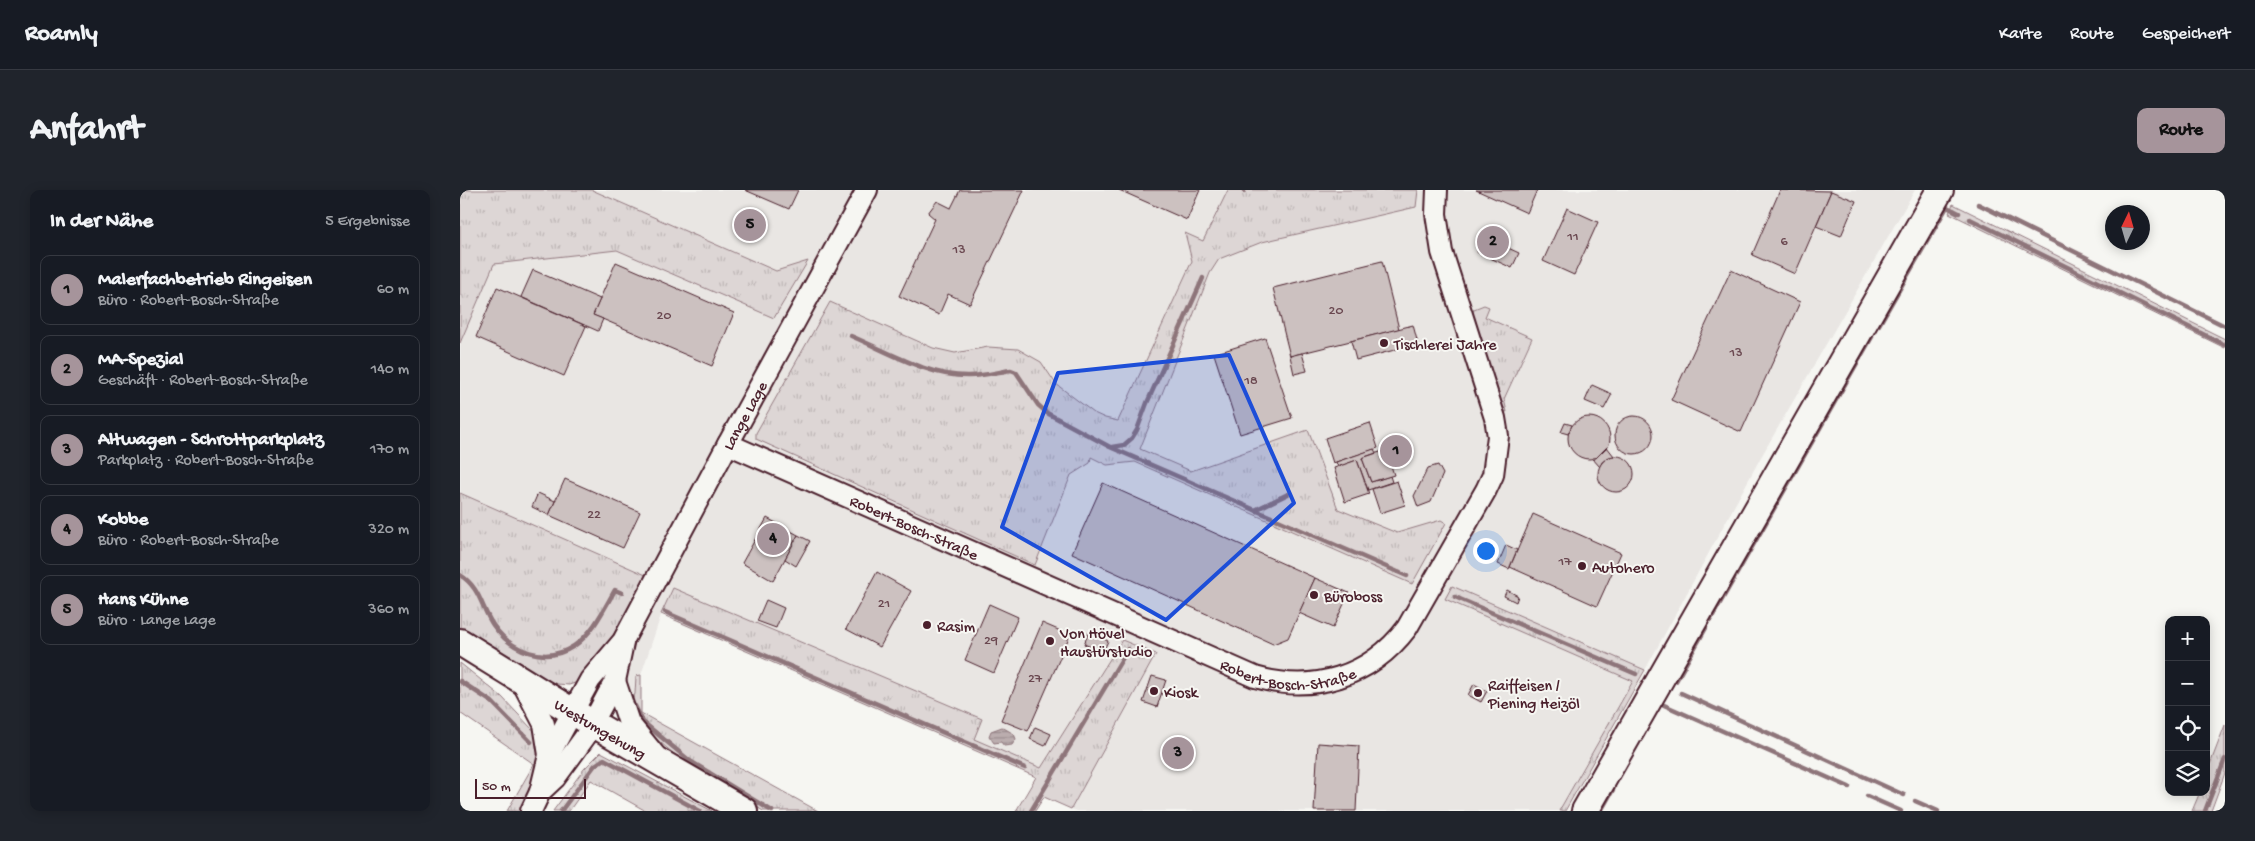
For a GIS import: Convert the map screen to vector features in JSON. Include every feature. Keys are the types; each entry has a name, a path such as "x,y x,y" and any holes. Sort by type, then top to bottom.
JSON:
{"main road":[{"path":"1585,811 1940,190"},
{"name":"Westumgehung","path":"460,642 520,680 744,811"}],"street":[{"name":"Lange Lage","path":"583,717 590,680 623,641 867,190"},
{"name":"Robert-Bosch-Straße","path":"728,444 1255,677 1275,682 1300,684 1326,681 1351,674 1376,660 1398,640 1407,628 1486,490 1495,462 1498,436 1495,418 1442,252 1436,214 1437,190"},
{"name":"Lange Lage","path":"623,641 616,681 629,723 663,764"},
{"path":"520,680 544,724 549,755 540,792 531,811"},
{"name":"Lange Lage","path":"583,717 616,681"},
{"path":"549,755 583,717"},
{"path":"540,792 555,778 585,737 583,717"}],"highlighted area":[{"path":"1229,355 1294,503 1166,620 1002,527 1058,373"}],"shaded area":[{"path":"460,190 1915,190 1761,457 1638,683 1633,681 1559,811 1076,811 1028,791 1041,768 664,606 641,675 636,677 635,694 629,706 583,679 569,685 557,684 460,630"},
{"path":"1002,727 1014,734 1016,739 1012,745 1004,746 1001,742 994,743 989,736 991,731"}],"green space":[{"path":"460,190 592,190 776,271 808,261 774,318 617,250 494,264 460,343"},
{"path":"1228,190 1418,190 1416,207 1262,242 1219,259 1210,273 1140,449 1191,471 1308,430 1338,509 1397,533 1441,520 1446,523 1412,584 1135,462 1107,465 1091,457 1090,463 1071,475 1035,565 756,439 756,433 830,302 933,348 955,353 988,347 1018,349 1041,362 1056,384 1094,413 1118,421 1192,261 1185,233 1203,241"},
{"path":"1953,204 2225,339 2225,348 1949,213"},
{"path":"1484,305 1489,307 1485,317 1532,338 1504,399 1507,412 1502,410 1471,316 1474,309"},
{"path":"460,493 648,576 606,647 578,682 569,685 557,684 546,680 460,630"},
{"path":"1452,586 1645,670 1565,811 1559,811 1633,681 1445,599"},
{"path":"673,588 982,719 974,739 1041,768 1122,640 1156,654 1071,809 1044,797 1035,811 1016,811 1036,777 661,614"},
{"path":"460,663 502,697 532,729 540,728 540,758 536,765 530,793 521,811 507,811 534,764 460,713"},
{"path":"641,675 641,713 818,811 763,811 674,754 641,726 629,706 635,694 636,676"},
{"path":"2225,725 2225,773 2211,811 2192,811 2198,796 2210,796 2210,764"},
{"path":"601,752 712,811 646,811 591,780 569,811 553,811 584,769"}],"building":[{"path":"745,190 798,190 789,209"},
{"path":"960,190 1024,190 970,304 948,294 939,315 899,296 935,219 928,213 937,201 951,208"},
{"path":"1119,190 1200,190 1187,220"},
{"path":"1476,190 1537,190 1527,213"},
{"path":"1780,190 1831,191 1795,274 1752,255"},
{"path":"1831,191 1856,201 1841,236 1816,226"},
{"path":"1567,208 1598,222 1574,275 1543,261"},
{"path":"1484,237 1519,253 1512,268 1477,252"},
{"path":"1382,261 1399,329 1290,356 1273,288"},
{"path":"616,262 734,313 712,366 593,315"},
{"path":"533,270 600,299 593,315 603,319 598,331 521,297"},
{"path":"1731,270 1800,302 1741,432 1671,400"},
{"path":"497,287 586,326 564,376 476,337"},
{"name":"Tischlerei Jahre","path":"1413,325 1418,344 1356,360 1351,341"},
{"path":"1265,338 1292,418 1240,434 1214,354"},
{"path":"1302,353 1307,371 1294,374 1290,356"},
{"path":"1592,385 1612,394 1604,409 1585,401"},
{"path":"1634,416 1648,421 1653,435 1648,449 1634,454 1620,449 1615,435 1620,421"},
{"path":"1589,417 1604,423 1610,438 1604,453 1589,459 1574,453 1568,438 1574,423"},
{"path":"1370,423 1378,448 1333,463 1325,438"},
{"path":"1565,423 1572,425 1568,434 1561,432"},
{"path":"1607,447 1614,456 1602,462 1600,467 1592,458 1596,458"},
{"path":"1374,449 1376,453 1362,458 1371,482 1390,476 1392,482 1368,490 1357,460 1338,467 1336,462"},
{"path":"1386,450 1394,475 1371,482 1362,458"},
{"path":"1616,456 1628,462 1634,474 1628,486 1616,492 1604,486 1598,474 1604,462"},
{"path":"1357,460 1369,494 1345,502 1334,468"},
{"path":"1438,465 1443,474 1431,502 1418,507 1414,496 1428,468"},
{"path":"565,479 640,512 623,548 549,515"},
{"path":"1397,481 1405,505 1380,513 1372,489"},
{"path":"1103,483 1315,578 1288,638 1273,644 1072,553"},
{"path":"538,493 555,501 549,515 532,507"},
{"path":"1533,514 1621,553 1597,606 1510,567"},
{"path":"767,518 798,535 773,581 742,563"},
{"path":"798,535 810,541 796,566 785,559"},
{"path":"1506,545 1517,550 1509,569 1498,564"},
{"path":"877,572 911,591 880,647 846,629"},
{"path":"1315,578 1349,593 1333,628 1299,613"},
{"path":"1507,590 1518,596 1516,602 1504,596"},
{"path":"766,600 784,608 776,628 757,621"},
{"path":"989,604 1018,617 994,673 965,660"},
{"path":"1042,623 1070,635 1028,731 1001,720"},
{"path":"1089,632 1108,641 1103,652 1084,644"},
{"name":"Kiosk","path":"1152,676 1166,680 1157,707 1143,702"},
{"path":"1474,684 1487,691 1481,702 1468,695"},
{"path":"1035,727 1051,734 1045,746 1030,739"},
{"path":"1318,743 1359,746 1356,811 1314,811"}],"waterway":[{"path":"1978,204 2225,326"},
{"path":"1879,325 1947,207 1959,213"},
{"path":"1970,219 2225,345"},
{"path":"1112,447 1124,445 1137,430 1147,403 1203,278"},
{"path":"851,336 908,362 939,372 969,376 1011,370 1016,372 1038,405 1047,413 1110,447 1407,576"},
{"path":"1711,619 1872,337"},
{"path":"1255,510 1288,494"},
{"path":"460,575 472,585 489,618 500,634 519,648 540,655 563,652 581,641 592,628 615,590 622,593"},
{"path":"1455,597 1636,674"},
{"path":"665,612 1025,768"},
{"path":"1676,681 1706,628"},
{"path":"1031,811 1128,649"},
{"path":"460,681 492,702 531,742"},
{"path":"1681,693 1904,795"},
{"path":"1664,705 1849,787"},
{"path":"635,706 643,722 690,761 772,811"},
{"path":"561,811 595,765 604,759 700,811"},
{"path":"2205,811 2225,759"},
{"path":"1601,811 1614,788"},
{"path":"1867,796 1901,811"},
{"path":"1915,801 1938,811"}],"place":[{"name":"Hans Kühne","path":"750,225"},
{"name":"MA-Spezial","path":"1493,242"},
{"name":"Tischlerei Jahre","path":"1384,343"},
{"name":"Malerfachbetrieb Ringeisen","path":"1396,451"},
{"name":"Kobbe","path":"773,539"},
{"name":"Autohero","path":"1582,566"},
{"name":"Büroboss","path":"1314,595"},
{"name":"Rasim","path":"927,625"},
{"name":"Von Hövel Haustürstudio","path":"1050,641"},
{"name":"Kiosk","path":"1154,691"},
{"name":"Raiffeisen / Piening Heizöl","path":"1478,693"},
{"name":"Altwagen - Schrottparkplatz","path":"1178,753"}]}
